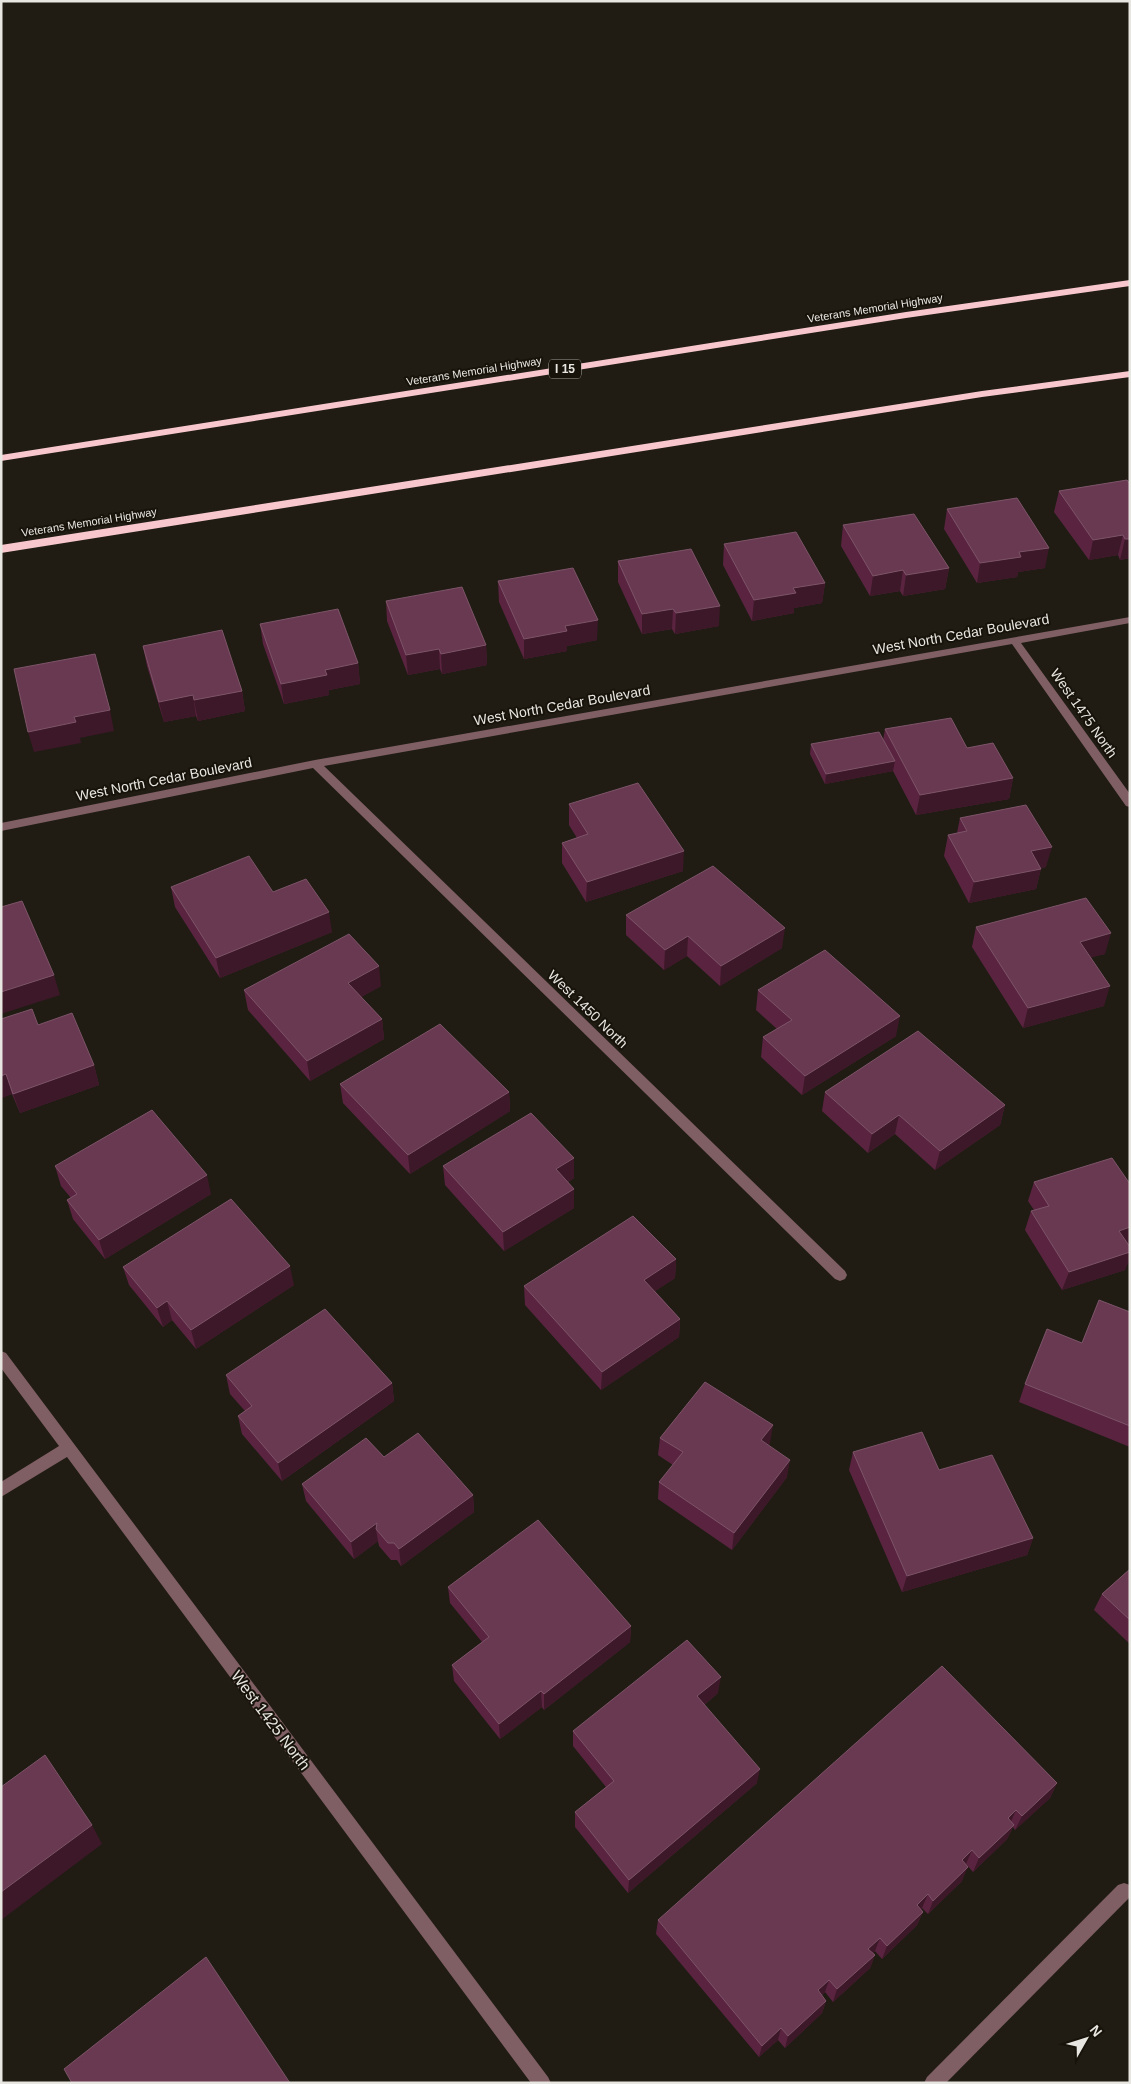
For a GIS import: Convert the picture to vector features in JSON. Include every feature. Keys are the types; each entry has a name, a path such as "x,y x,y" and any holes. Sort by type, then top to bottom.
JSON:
{"highway":[{"name":"Veterans Memorial Highway","path":"1,458 896,317 1130,283"},
{"name":"Veterans Memorial Highway","path":"1,549 973,396 1130,374"}],"street":[{"name":"West North Cedar Boulevard","path":"1,827 315,764 1130,620"},
{"name":"West 1475 North","path":"1014,640 1130,803"},
{"name":"West 1450 North","path":"315,764 840,1275"},
{"name":"West 1425 North","path":"1,1357 542,2083"},
{"path":"1,1490 68,1448"},
{"path":"933,2083 1124,1891"}],"building":[{"path":"1127,480 1130,484 1130,539 1125,539 1123,535 1093,540 1059,491"},
{"path":"1017,498 1049,548 1019,552 1021,557 980,563 947,509"},
{"path":"914,514 949,568 906,575 903,570 873,576 843,525"},
{"path":"796,532 825,583 793,588 796,593 754,600 724,544"},
{"path":"691,549 720,606 676,613 673,609 642,614 618,561"},
{"path":"573,568 598,620 565,626 567,631 524,639 498,581"},
{"path":"462,587 486,645 441,654 439,649 406,655 386,601"},
{"path":"338,609 358,663 325,670 327,675 281,684 260,624"},
{"path":"222,630 242,691 194,700 193,695 159,702 143,646"},
{"path":"95,654 110,710 74,717 76,722 28,732 14,669"},
{"path":"951,718 967,748 993,743 1013,778 920,795 885,729"},
{"path":"879,732 895,761 826,774 811,744"},
{"path":"638,783 684,851 587,882 562,843 588,834 569,804"},
{"path":"1026,805 1052,847 1031,851 1041,869 974,882 948,835 967,831 960,818"},
{"path":"249,856 273,892 306,879 329,912 216,958 171,887"},
{"path":"713,866 785,928 721,966 688,936 665,950 626,915"},
{"path":"1086,898 1111,933 1080,942 1110,986 1028,1008 976,927"},
{"path":"22,901 54,975 1,992 1,907"},
{"path":"349,934 379,966 348,983 382,1019 307,1061 244,990"},
{"path":"825,950 900,1016 805,1076 763,1037 792,1020 758,990"},
{"path":"32,1009 38,1025 72,1013 94,1065 13,1094 6,1074 1,1076 1,1019"},
{"path":"440,1024 509,1092 408,1155 340,1084"},
{"path":"918,1031 1005,1105 940,1151 899,1115 872,1134 825,1092"},
{"path":"152,1110 207,1175 99,1240 67,1200 77,1194 55,1166"},
{"path":"531,1113 574,1158 556,1169 574,1189 503,1232 443,1166"},
{"path":"1112,1158 1130,1184 1130,1227 1119,1231 1130,1247 1130,1252 1069,1272 1031,1211 1049,1206 1034,1182"},
{"path":"231,1199 290,1266 191,1330 167,1301 157,1308 123,1267"},
{"path":"633,1216 676,1259 644,1280 680,1319 602,1372 524,1286"},
{"path":"1099,1300 1130,1312 1130,1426 1025,1384 1047,1329 1082,1343"},
{"path":"325,1309 392,1383 278,1463 238,1416 252,1406 226,1375"},
{"path":"705,1382 773,1425 761,1440 790,1460 734,1533 659,1482 683,1452 660,1438"},
{"path":"922,1432 939,1470 992,1455 1033,1538 907,1576 853,1452"},
{"path":"418,1433 473,1495 399,1549 394,1543 388,1543 376,1529 377,1523 351,1542 302,1484 366,1438 384,1457"},
{"path":"538,1520 631,1626 544,1694 541,1691 499,1724 452,1665 489,1637 448,1587"},
{"path":"1130,1569 1130,1620 1102,1594"},
{"path":"687,1640 721,1677 697,1696 760,1769 629,1880 575,1812 614,1781 573,1731"},
{"path":"942,1666 1057,1783 1022,1816 1016,1810 1008,1818 1014,1825 979,1858 972,1850 962,1860 968,1867 933,1901 928,1894 917,1905 923,1912 887,1946 880,1938 868,1949 875,1955 837,1989 829,1980 818,1990 826,2001 788,2036 781,2028 762,2046 658,1920"},
{"path":"45,1755 92,1825 1,1892 1,1787"},
{"path":"206,1957 290,2083 72,2083 64,2069"}]}
